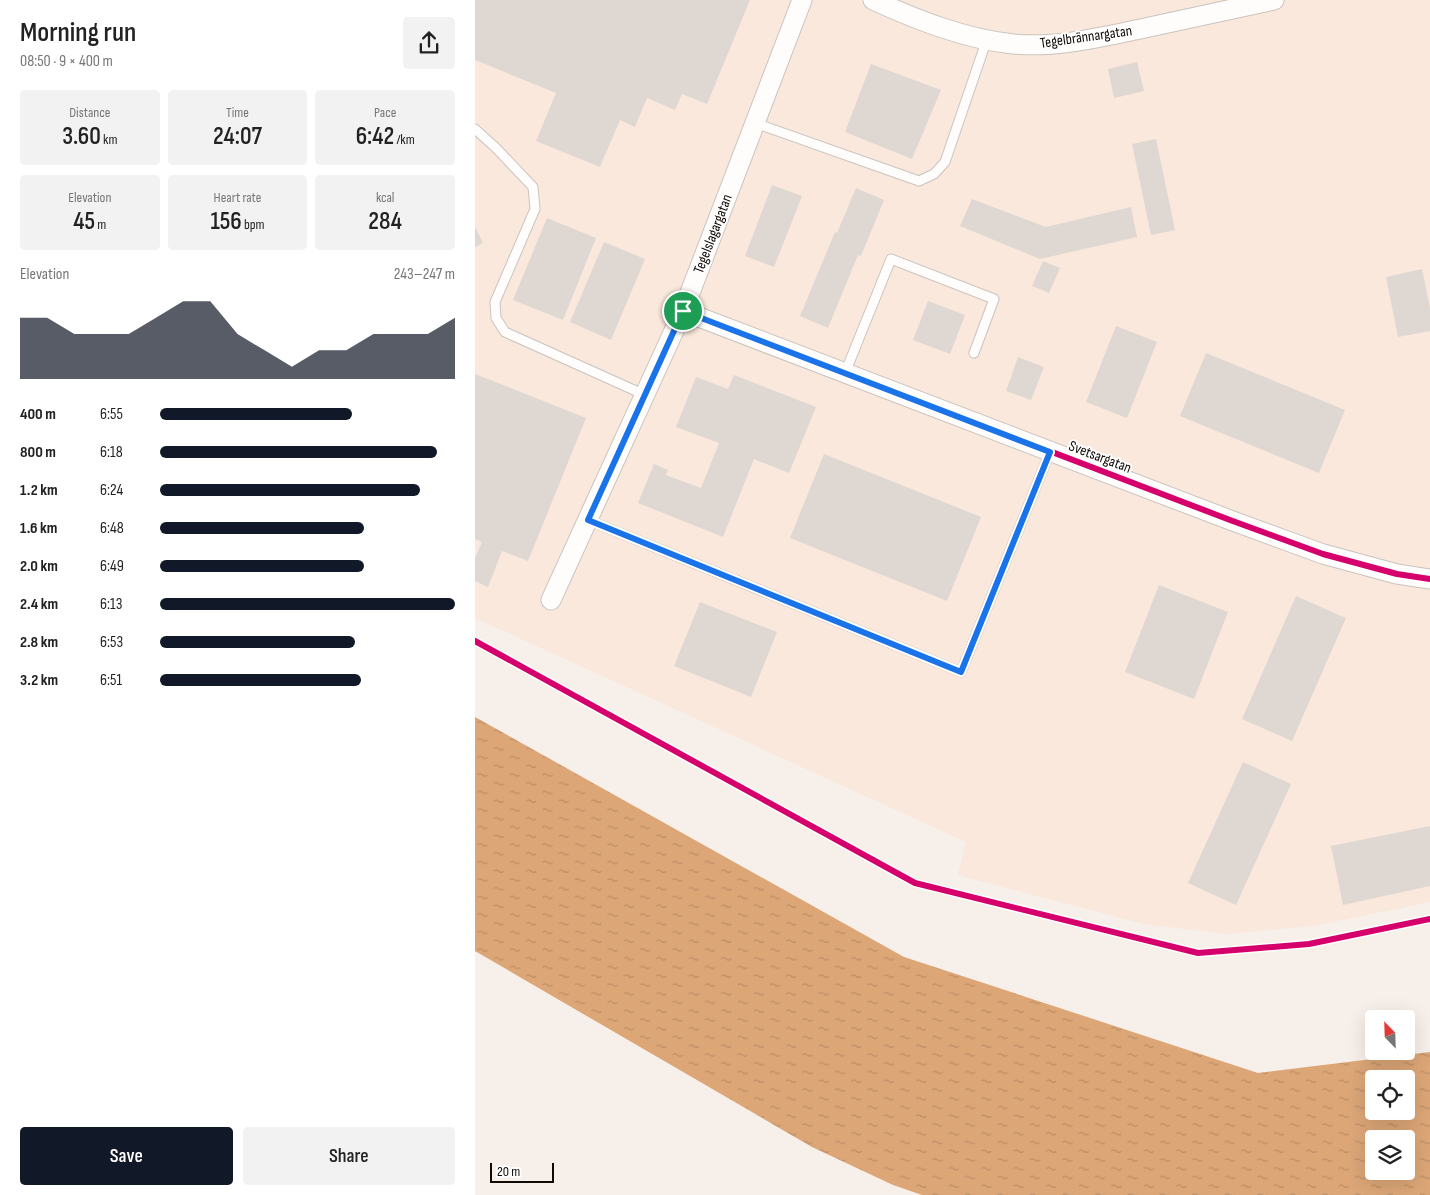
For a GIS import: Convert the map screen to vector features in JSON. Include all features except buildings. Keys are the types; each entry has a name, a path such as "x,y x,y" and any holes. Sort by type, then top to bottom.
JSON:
{"street":[{"name":"Tegelslagargatan","path":"551,600 683,311 802,0"},
{"name":"Tegelbrännargatan","path":"873,0 917,20 970,35 1013,44 1051,45 1093,39 1235,4 1274,0"},
{"name":"Svetsargatan","path":"683,311 1050,452 1323,554 1397,574 1430,579"}],"lane":[{"path":"755,123 919,181 934,174 945,162 987,39"},
{"path":"475,129 533,187 535,209 495,302 496,318 505,332 645,395"},
{"path":"845,373 891,259 994,299 974,353"},
{"path":"588,520 961,672 1050,452"}],"shaded area":[{"path":"475,0 1430,0 1430,902 1313,926 1227,934 1143,924 958,875 966,842 475,618"}],"water":[{"path":"475,717 904,957 1258,1073 1365,1060 1415,1060 1415,1054 1430,1052 1430,1195 922,1195 893,1185 812,1147 475,951"}],"cycle path":[{"path":"683,311 1323,554 1397,574 1430,579"},
{"path":"475,641 915,883 1198,953 1309,944 1430,919"}],"route":[{"path":"683,311 1050,452 961,672 588,520 683,311"}]}
